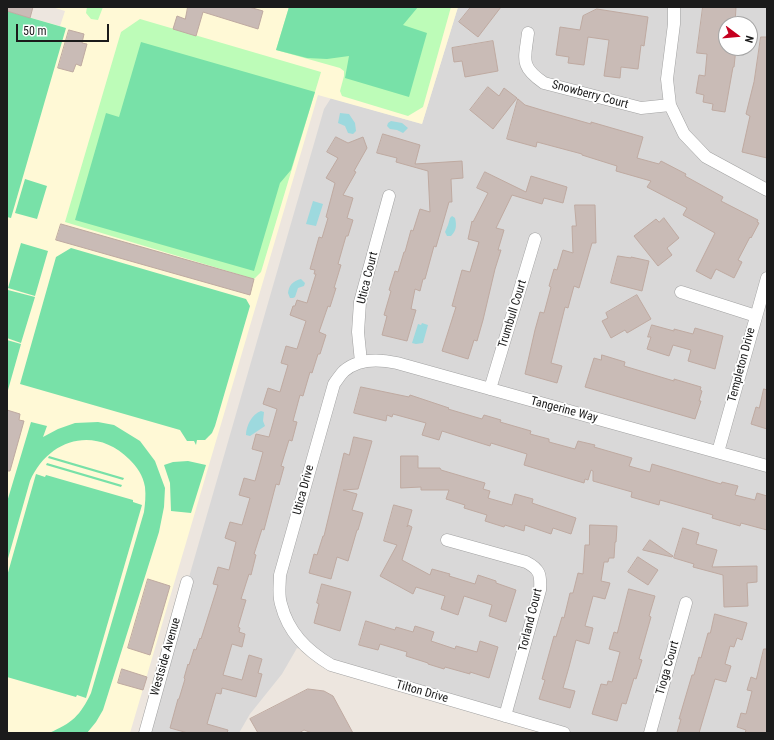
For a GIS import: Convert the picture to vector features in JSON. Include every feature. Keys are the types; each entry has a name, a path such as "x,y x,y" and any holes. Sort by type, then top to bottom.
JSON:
{"street":[{"path":"674,7 674,24 666,79 670,105 684,134 706,157 767,190"},
{"name":"Snowberry Court","path":"528,32 524,61 532,75 544,83 641,108 670,105"},
{"name":"Utica Court","path":"361,362 358,332 360,302 390,196"},
{"name":"Trumbull Court","path":"490,389 535,239"},
{"name":"Templeton Drive","path":"718,452 767,278"},
{"path":"681,292 756,316"},
{"name":"Tangerine Way","path":"361,362 381,360 397,363 767,466"},
{"name":"Utica Drive","path":"291,630 280,603 280,575 334,384 344,371 361,362"},
{"name":"Torland Court","path":"447,540 526,562 535,566 541,577 540,590 505,716"},
{"name":"Westside Avenue","path":"145,733 188,582"},
{"name":"Tioga Court","path":"650,733 686,603"},
{"name":"Tilton Drive","path":"291,630 315,655 331,665 564,733"}],"shaded area":[{"path":"52,7 458,7 422,124 318,95 130,733 7,733 7,11 60,26 65,11"},
{"path":"458,7 767,7 767,733 564,733 315,655 297,648 282,674 250,714 239,733 144,733 324,109 331,98 422,124"}],"green space":[{"path":"87,7 103,7 98,20 91,19 86,13"},
{"path":"289,7 451,7 423,107 408,116 342,96 340,91 344,71 340,68 276,50"},
{"path":"289,7 418,7 403,25 427,33 409,97 345,78 349,56 327,59 307,58 276,50"},
{"path":"7,11 66,28 11,218 7,217"},
{"path":"140,19 321,72 261,272 254,279 65,222 121,32"},
{"path":"141,42 315,92 291,170 280,183 254,271 75,220 106,113 119,117"},
{"path":"25,179 47,186 37,219 15,213"},
{"path":"21,243 48,251 35,296 8,288"},
{"path":"71,248 246,299 250,306 215,426 212,433 205,440 197,440 196,445 194,441 187,441 180,430 20,384 56,257"},
{"path":"8,290 35,297 21,343 7,338"},
{"path":"7,340 21,344 8,390 7,390"},
{"path":"31,422 47,426 43,437 58,429 75,423 98,422 114,425 140,441 155,461 165,488 164,507 159,532 103,710 87,733 49,733 64,726 74,718 83,708 91,693 144,512 145,487 143,479 137,468 116,448 102,442 87,440 74,442 60,447 48,455 38,467 30,481 7,562 7,502"},
{"path":"49,456 124,478 123,480 48,458"},
{"path":"188,461 206,465 191,513 171,511 170,483 164,465 173,462"},
{"path":"47,463 122,485 121,487 46,465"},
{"path":"36,474 45,477 46,475 133,500 133,502 142,505 86,698 77,695 76,697 7,677 7,576"}],"water":[{"path":"340,113 349,114 355,123 356,131 353,134 348,133 345,126 338,123"},
{"path":"391,121 402,123 408,128 403,133 390,129 387,126"},
{"path":"313,201 323,204 316,226 306,224"},
{"path":"452,216 455,218 456,228 451,236 447,236 445,232"},
{"path":"301,279 305,283 304,286 298,288 295,297 290,298 288,293 290,286 294,282"},
{"path":"422,323 428,325 423,343 412,343 418,324 421,325"},
{"path":"261,411 264,412 263,421 265,426 250,436 246,435 250,421"}],"building":[{"path":"7,7 33,7 30,18 7,11"},
{"path":"188,7 249,7 263,11 258,29 203,12 196,36 173,29 177,16 185,19"},
{"path":"471,7 501,7 478,37 459,22"},
{"path":"703,7 736,7 735,16 718,16 718,56 735,56 725,112 712,110 713,104 703,102 704,95 696,93 699,75 705,76 707,54 697,53"},
{"path":"597,9 648,17 644,46 641,45 638,69 621,67 620,78 604,76 609,40 588,37 584,65 568,63 569,57 556,55 560,27 580,30 583,16"},
{"path":"69,30 84,34 82,43 87,44 81,66 76,64 73,72 58,68"},
{"path":"761,37 767,37 767,158 742,152 750,116 746,114 754,82"},
{"path":"493,41 498,71 465,77 462,61 454,62 452,48"},
{"path":"488,87 499,96 504,88 517,98 493,129 470,110"},
{"path":"518,99 525,105 643,137 637,158 659,164 661,161 686,174 685,176 723,197 721,201 758,220 757,222 759,223 738,260 742,262 734,278 716,269 711,279 696,271 715,233 683,215 687,208 647,187 651,181 616,171 617,166 582,154 537,142 536,147 507,139"},
{"path":"383,134 420,145 415,164 462,161 463,178 451,179 452,202 449,202 436,247 434,246 425,279 423,279 420,291 415,289 411,309 416,310 407,341 382,335 387,316 384,315 391,291 389,290 395,271 398,272 411,230 413,231 420,209 430,212 428,171 396,162 397,158 377,153"},
{"path":"336,137 348,143 363,137 367,148 343,195 353,198 347,218 353,220 348,236 346,236 338,264 341,265 334,288 336,288 330,307 328,306 319,332 326,335 312,373 310,372 303,396 300,395 293,421 297,422 292,441 289,440 281,466 284,467 279,485 276,484 264,530 262,529 254,554 256,555 251,575 249,574 241,599 246,600 238,627 240,628 239,632 245,634 242,647 232,644 223,675 242,680 249,655 262,659 258,673 262,674 256,697 222,688 221,694 216,693 207,724 228,730 227,733 188,733 170,728 188,664 189,665 194,649 196,650 200,638 201,639 218,585 213,584 218,567 229,570 236,542 225,538 230,522 242,525 250,498 239,495 244,478 255,481 263,452 252,449 256,434 269,437 277,409 263,404 268,388 280,392 288,365 281,363 286,346 297,349 306,321 290,315 297,300 307,303 316,274 314,274 315,270 310,269 319,237 322,238 328,218 326,217 335,183 326,178 338,158 327,152"},
{"path":"485,172 526,192 531,176 567,187 563,203 544,198 542,204 512,195 496,228 504,230 498,250 501,250 477,341 474,340 468,359 442,351 456,307 452,306 462,270 470,272 479,242 468,239 472,221 473,222 488,193 477,188"},
{"path":"575,205 595,205 596,243 592,243 579,288 574,286 568,308 565,307 551,363 562,366 557,383 525,374 540,312 544,313 554,269 557,270 563,250 573,253 572,226 576,226"},
{"path":"664,218 679,238 667,248 672,255 658,266 634,236 656,219 659,222"},
{"path":"61,224 254,279 250,295 56,240"},
{"path":"618,256 649,261 642,291 611,283"},
{"path":"637,295 651,319 627,333 625,330 611,338 602,321 608,318 606,313"},
{"path":"652,325 693,334 695,328 723,336 715,369 688,361 691,350 673,345 669,356 647,349 651,337 648,337"},
{"path":"602,355 625,362 624,366 674,381 674,379 701,387 700,390 702,391 699,401 701,401 695,419 585,387 594,358 601,360"},
{"path":"361,387 409,397 410,395 449,408 448,409 482,419 484,415 501,420 500,422 531,431 530,434 549,439 549,442 575,449 578,441 595,445 594,447 632,458 629,466 650,472 652,464 721,484 722,482 738,486 735,495 755,500 757,493 767,496 767,530 741,523 740,526 712,518 713,515 660,500 659,505 631,497 632,492 593,481 593,471 591,470 588,480 585,479 584,483 524,465 527,454 491,443 490,446 442,431 439,440 422,435 426,423 393,414 392,417 387,415 386,421 354,413"},
{"path":"764,389 767,390 767,429 751,424 756,407 759,408"},
{"path":"7,410 20,414 19,420 24,421 10,471 7,471"},
{"path":"354,437 372,441 358,489 343,490 357,494 352,510 363,513 348,561 337,557 331,579 309,573 314,554 317,555 324,536 344,453 349,455"},
{"path":"401,456 418,456 418,468 440,468 441,470 485,483 483,489 490,491 488,498 512,505 515,494 533,499 532,503 576,518 571,534 553,528 551,534 525,525 524,531 505,525 504,527 485,521 487,515 464,508 465,505 446,499 449,490 421,490 421,487 401,488"},
{"path":"394,505 412,510 407,527 408,525 412,527 402,560 430,575 432,569 450,574 449,576 475,584 478,575 516,590 506,622 489,616 492,605 464,596 458,615 441,609 445,596 416,587 413,594 380,576 397,545 384,541"},
{"path":"590,525 617,526 616,542 614,558 609,558 608,562 604,562 601,581 610,583 605,599 593,596 585,626 593,628 589,644 576,640 563,688 575,691 570,708 539,699 545,680 542,679 554,636 556,637 562,617 564,618 570,593 573,593 578,573 583,574 585,545 589,545"},
{"path":"683,528 699,533 696,544 717,550 712,567 757,566 757,582 747,583 748,606 724,607 723,575 693,567 694,564 674,558"},
{"path":"650,540 673,556 643,550"},
{"path":"638,557 658,570 648,585 628,572"},
{"path":"148,579 170,586 150,655 128,648"},
{"path":"322,584 351,592 340,631 314,623"},
{"path":"629,589 655,596 649,616 651,617 639,659 642,660 636,679 634,678 626,704 622,703 617,721 592,714 601,684 607,685 608,681 612,682 620,652 609,649 614,632 617,633"},
{"path":"715,614 747,623 742,640 737,638 734,647 730,646 725,664 731,666 726,682 715,679 699,733 677,733 681,719 679,719 692,675 694,675 699,657 701,658"},
{"path":"366,621 395,630 396,627 413,632 415,626 434,632 431,641 455,649 456,646 477,652 480,641 498,647 489,678 470,672 470,674 445,667 444,669 406,656 407,652 380,644 378,650 359,645"},
{"path":"764,649 767,649 767,733 745,733 746,730 737,727 741,713 746,714 752,691 747,690 751,677 756,679"},
{"path":"122,669 147,677 143,690 118,683"},
{"path":"308,689 324,691 333,696 353,733 312,733 304,730 299,733 258,733 250,719"}]}
